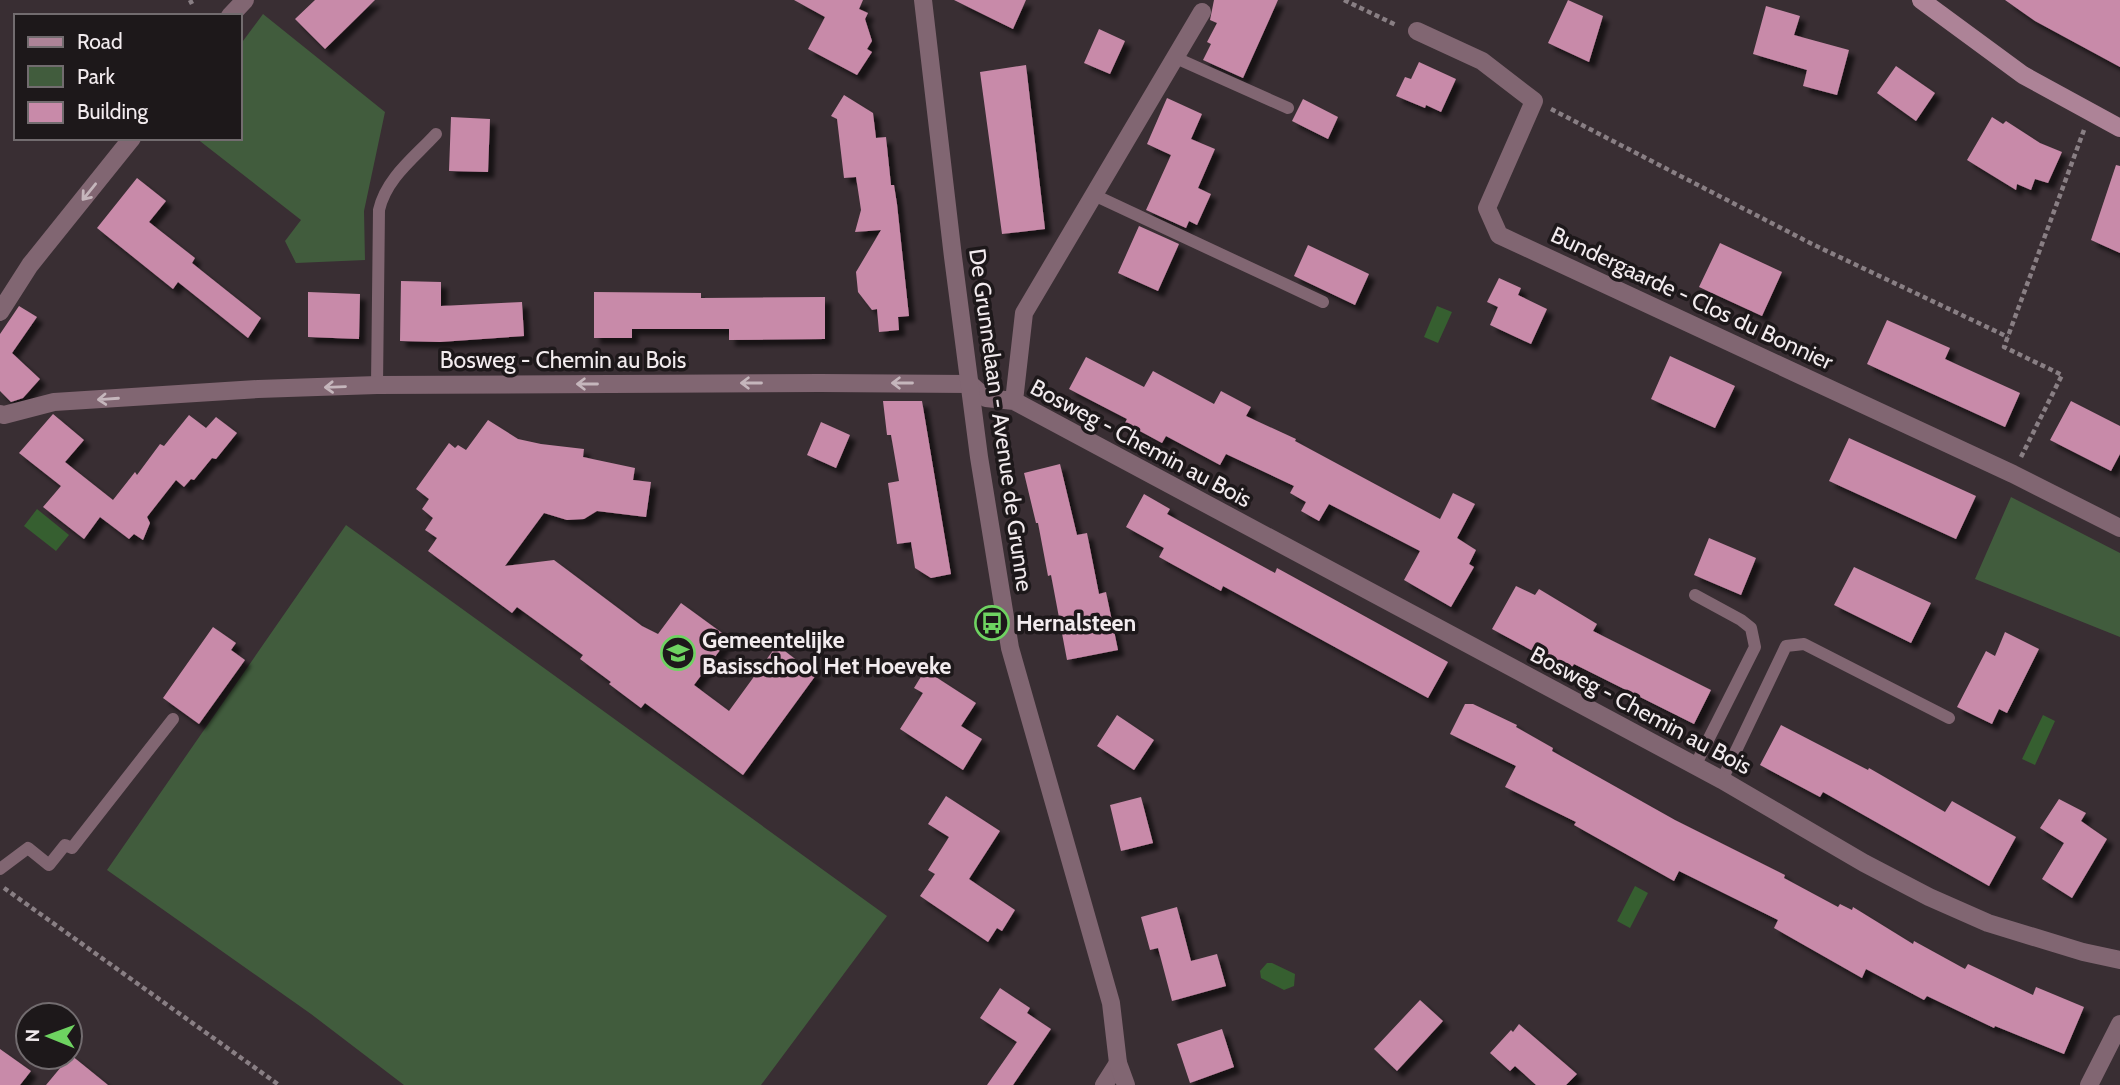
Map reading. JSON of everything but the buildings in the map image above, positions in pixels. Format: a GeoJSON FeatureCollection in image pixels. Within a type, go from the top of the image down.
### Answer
{"type":"FeatureCollection","features":[{"type":"Feature","properties":{"kind":"main road"},"geometry":{"type":"LineString","coordinates":[[1921,0],[2023,75],[2120,128]]}},
{"type":"Feature","properties":{"kind":"street"},"geometry":{"type":"LineString","coordinates":[[232,14],[245,0]]}},
{"type":"Feature","properties":{"kind":"street","name":"De Grunnelaan - Avenue de Grunne"},"geometry":{"type":"LineString","coordinates":[[923,0],[979,457],[1010,648],[1111,1003],[1118,1063],[1126,1085]]}},
{"type":"Feature","properties":{"kind":"street"},"geometry":{"type":"LineString","coordinates":[[1014,401],[1024,313],[1202,12]]}},
{"type":"Feature","properties":{"kind":"street"},"geometry":{"type":"LineString","coordinates":[[1417,31],[1482,61],[1534,102]]}},
{"type":"Feature","properties":{"kind":"street","name":"Bundergaarde - Clos du Bonnier"},"geometry":{"type":"LineString","coordinates":[[1534,102],[1487,208],[1499,235],[2013,474],[2120,528]]}},
{"type":"Feature","properties":{"kind":"street"},"geometry":{"type":"LineString","coordinates":[[0,312],[30,265],[130,140]]}},
{"type":"Feature","properties":{"kind":"street","name":"Bosweg - Chemin au Bois"},"geometry":{"type":"LineString","coordinates":[[0,414],[54,402],[258,389],[377,385],[970,384],[986,398],[1014,401],[1722,780],[1864,863],[1957,911],[2023,934],[2120,960]]}},
{"type":"Feature","properties":{"kind":"street"},"geometry":{"type":"LineString","coordinates":[[2089,1085],[2120,1024]]}},
{"type":"Feature","properties":{"kind":"street"},"geometry":{"type":"LineString","coordinates":[[1104,1085],[1118,1063]]}},
{"type":"Feature","properties":{"kind":"lane"},"geometry":{"type":"LineString","coordinates":[[1176,58],[1288,108]]}},
{"type":"Feature","properties":{"kind":"lane"},"geometry":{"type":"LineString","coordinates":[[377,385],[379,210],[382,195],[394,177],[436,134]]}},
{"type":"Feature","properties":{"kind":"lane"},"geometry":{"type":"LineString","coordinates":[[1094,195],[1323,302]]}},
{"type":"Feature","properties":{"kind":"lane"},"geometry":{"type":"LineString","coordinates":[[1695,595],[1751,628],[1755,647],[1695,766]]}},
{"type":"Feature","properties":{"kind":"lane"},"geometry":{"type":"LineString","coordinates":[[1722,780],[1786,646],[1804,644],[1949,718]]}},
{"type":"Feature","properties":{"kind":"lane"},"geometry":{"type":"LineString","coordinates":[[0,869],[28,848],[50,864],[65,845],[72,848],[173,719]]}},
{"type":"Feature","properties":{"kind":"path"},"geometry":{"type":"LineString","coordinates":[[1344,0],[1406,30],[1417,31]]}},
{"type":"Feature","properties":{"kind":"path"},"geometry":{"type":"LineString","coordinates":[[1534,102],[1812,244],[2008,337]]}},
{"type":"Feature","properties":{"kind":"path"},"geometry":{"type":"LineString","coordinates":[[2013,474],[2062,375],[2004,347],[2091,113]]}},
{"type":"Feature","properties":{"kind":"path"},"geometry":{"type":"LineString","coordinates":[[0,886],[279,1085]]}},
{"type":"Feature","properties":{"kind":"green space"},"geometry":{"type":"Polygon","coordinates":[[[263,14],[385,112],[364,211],[365,260],[296,263],[285,241],[301,220],[199,140],[242,140],[242,42],[263,14]]]}},
{"type":"Feature","properties":{"kind":"green space"},"geometry":{"type":"Polygon","coordinates":[[[2011,497],[2120,553],[2120,637],[1975,579],[2011,497]]]}},
{"type":"Feature","properties":{"kind":"green space"},"geometry":{"type":"Polygon","coordinates":[[[346,525],[887,916],[761,1085],[404,1085],[311,1014],[107,870],[346,525]]]}},
{"type":"Feature","properties":{"kind":"shaded area"},"geometry":{"type":"Polygon","coordinates":[[[1437,306],[1452,312],[1438,343],[1424,337],[1437,306]]]}},
{"type":"Feature","properties":{"kind":"shaded area"},"geometry":{"type":"Polygon","coordinates":[[[37,509],[69,535],[56,551],[24,526],[37,509]]]}},
{"type":"Feature","properties":{"kind":"shaded area"},"geometry":{"type":"Polygon","coordinates":[[[2043,715],[2055,721],[2035,765],[2022,759],[2043,715]]]}},
{"type":"Feature","properties":{"kind":"shaded area"},"geometry":{"type":"Polygon","coordinates":[[[1635,886],[1648,893],[1630,928],[1617,921],[1635,886]]]}},
{"type":"Feature","properties":{"kind":"shaded area"},"geometry":{"type":"Polygon","coordinates":[[[1267,963],[1295,974],[1294,986],[1284,990],[1261,978],[1260,971],[1267,963]]]}},
{"type":"Feature","properties":{"kind":"place","name":"Hernalsteen"},"geometry":{"type":"Point","coordinates":[992,623]}},
{"type":"Feature","properties":{"kind":"place","name":"Gemeentelijke Basisschool Het Hoeveke"},"geometry":{"type":"Point","coordinates":[678,653]}}]}
